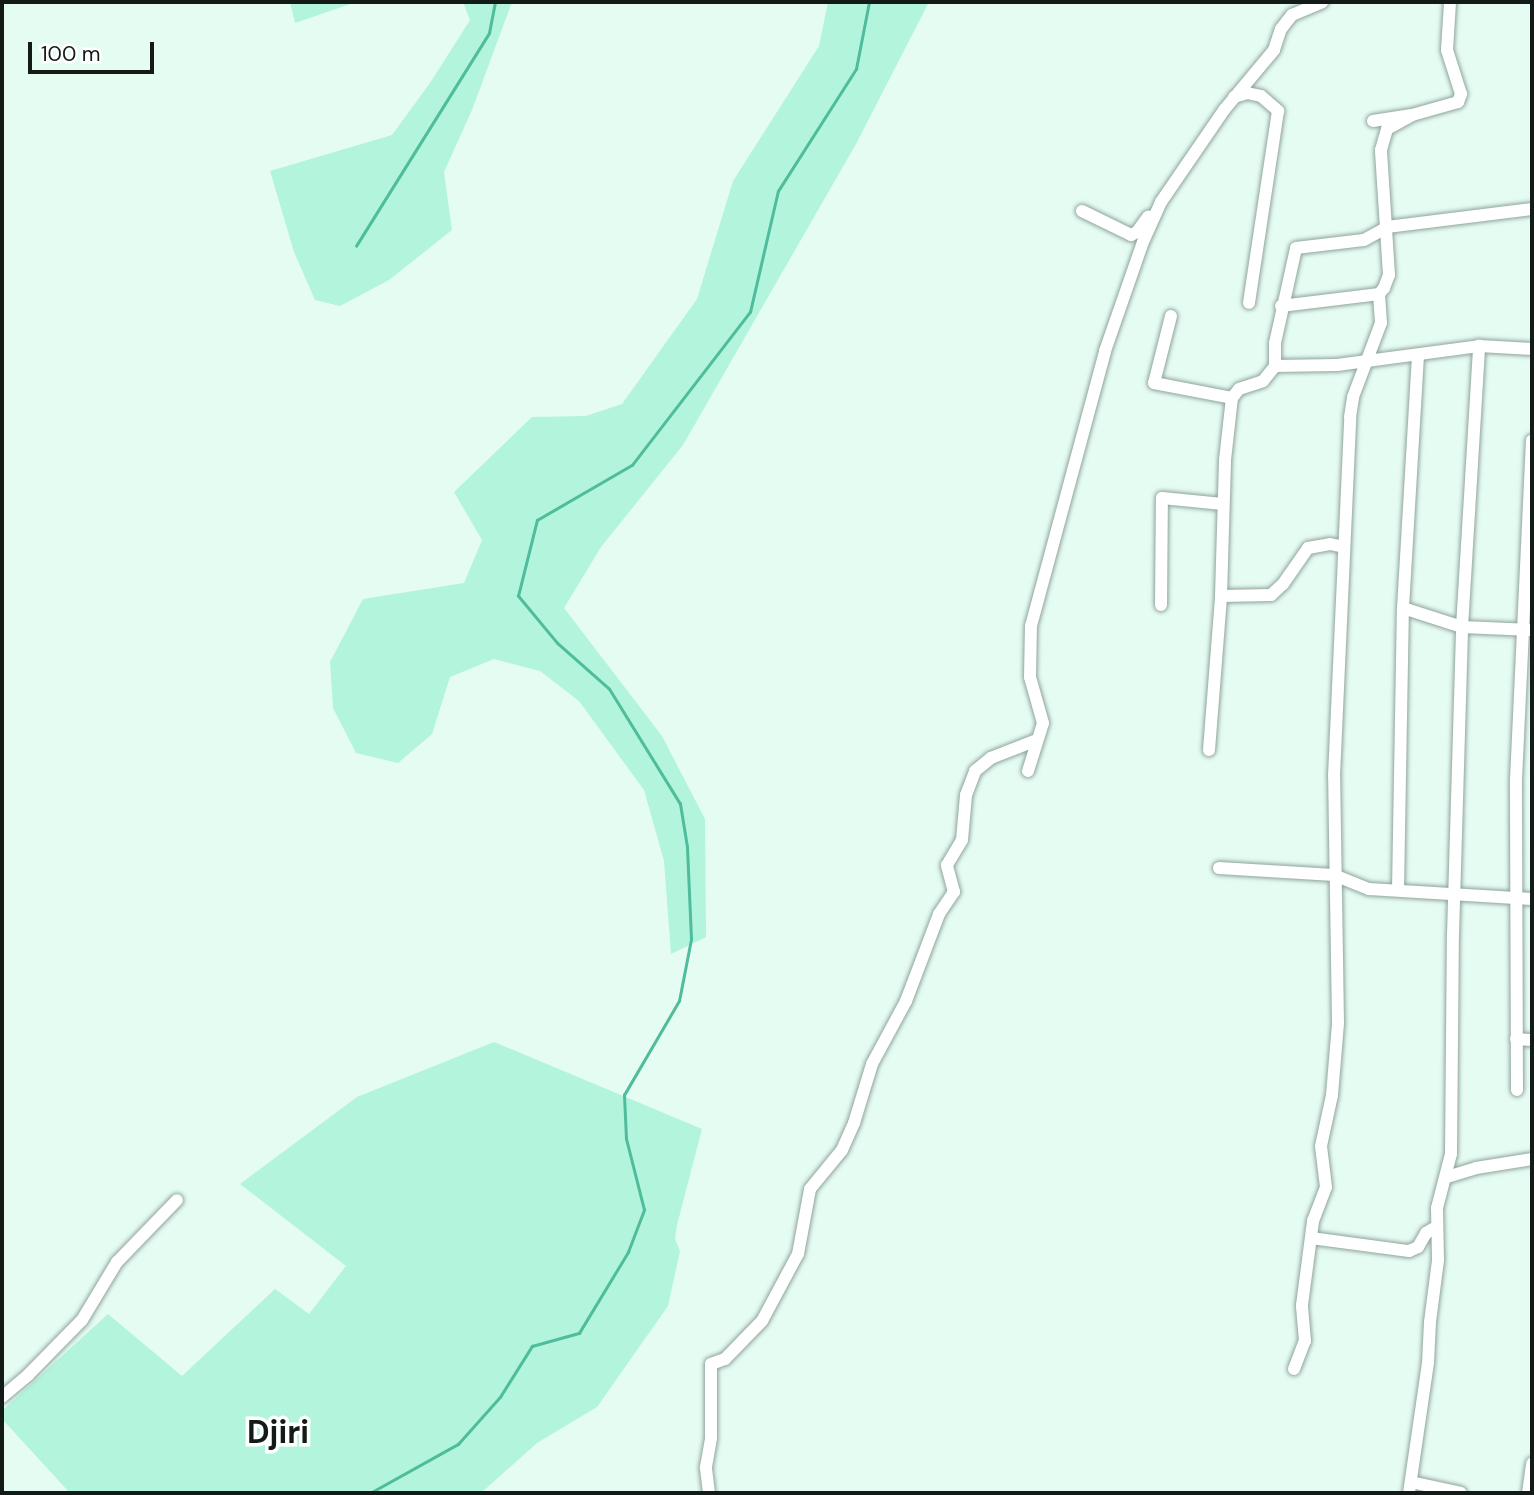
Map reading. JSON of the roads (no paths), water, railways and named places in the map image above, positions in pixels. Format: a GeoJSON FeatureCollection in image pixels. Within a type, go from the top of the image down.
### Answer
{"type":"FeatureCollection","features":[{"type":"Feature","properties":{"kind":"street"},"geometry":{"type":"LineString","coordinates":[[1082,211],[1134,234],[1161,202],[1234,97],[1274,50],[1281,29],[1292,15],[1322,2]]}},
{"type":"Feature","properties":{"kind":"street"},"geometry":{"type":"LineString","coordinates":[[1373,121],[1454,105],[1461,94],[1447,50],[1450,2]]}},
{"type":"Feature","properties":{"kind":"street"},"geometry":{"type":"LineString","coordinates":[[1234,97],[1247,93],[1261,96],[1278,111],[1249,303]]}},
{"type":"Feature","properties":{"kind":"street"},"geometry":{"type":"LineString","coordinates":[[1294,1369],[1305,1341],[1302,1306],[1311,1238],[1326,1186],[1321,1146],[1332,1095],[1338,1023],[1334,875],[1350,417],[1381,323],[1379,294],[1390,275],[1381,174],[1382,142],[1387,129],[1412,115]]}},
{"type":"Feature","properties":{"kind":"street"},"geometry":{"type":"LineString","coordinates":[[1028,771],[1043,723],[1029,668],[1036,608],[1116,313],[1161,202]]}},
{"type":"Feature","properties":{"kind":"street"},"geometry":{"type":"LineString","coordinates":[[1209,750],[1222,596],[1223,504],[1233,398],[1242,387],[1263,381],[1275,366],[1275,343],[1296,248],[1364,240],[1387,227],[1532,209]]}},
{"type":"Feature","properties":{"kind":"street"},"geometry":{"type":"LineString","coordinates":[[1282,306],[1379,294]]}},
{"type":"Feature","properties":{"kind":"street"},"geometry":{"type":"LineString","coordinates":[[1171,316],[1154,383],[1233,398]]}},
{"type":"Feature","properties":{"kind":"street"},"geometry":{"type":"LineString","coordinates":[[1275,366],[1366,362],[1479,346],[1532,349]]}},
{"type":"Feature","properties":{"kind":"street"},"geometry":{"type":"LineString","coordinates":[[1461,1493],[1410,1488],[1428,1363],[1438,1260],[1437,1208],[1447,1177],[1453,1116],[1454,895],[1462,627],[1479,346]]}},
{"type":"Feature","properties":{"kind":"street"},"geometry":{"type":"LineString","coordinates":[[1398,890],[1402,608],[1418,355]]}},
{"type":"Feature","properties":{"kind":"street"},"geometry":{"type":"LineString","coordinates":[[1517,1090],[1516,779],[1528,631],[1532,440]]}},
{"type":"Feature","properties":{"kind":"street"},"geometry":{"type":"LineString","coordinates":[[1161,605],[1162,498],[1166,496],[1223,504]]}},
{"type":"Feature","properties":{"kind":"street"},"geometry":{"type":"LineString","coordinates":[[1222,596],[1270,595],[1283,584],[1308,548],[1330,544],[1344,547]]}},
{"type":"Feature","properties":{"kind":"street"},"geometry":{"type":"LineString","coordinates":[[1402,608],[1462,627],[1528,631]]}},
{"type":"Feature","properties":{"kind":"street"},"geometry":{"type":"LineString","coordinates":[[709,1493],[706,1467],[711,1438],[711,1364],[725,1359],[762,1321],[797,1254],[810,1189],[842,1150],[854,1123],[872,1064],[906,1000],[939,914],[954,892],[947,865],[962,840],[966,795],[975,771],[991,758],[1037,740]]}},
{"type":"Feature","properties":{"kind":"street"},"geometry":{"type":"LineString","coordinates":[[1219,868],[1334,875],[1369,889],[1532,899]]}},
{"type":"Feature","properties":{"kind":"street"},"geometry":{"type":"LineString","coordinates":[[1516,1039],[1532,1040]]}},
{"type":"Feature","properties":{"kind":"street"},"geometry":{"type":"LineString","coordinates":[[1447,1177],[1476,1168],[1532,1159]]}},
{"type":"Feature","properties":{"kind":"street"},"geometry":{"type":"LineString","coordinates":[[2,1397],[28,1375],[82,1320],[123,1254],[177,1200]]}},
{"type":"Feature","properties":{"kind":"street"},"geometry":{"type":"LineString","coordinates":[[1311,1238],[1409,1251],[1418,1247],[1426,1233],[1436,1227]]}},
{"type":"Feature","properties":{"kind":"street"},"geometry":{"type":"LineString","coordinates":[[1528,1493],[1532,1463]]}},
{"type":"Feature","properties":{"kind":"waterway"},"geometry":{"type":"LineString","coordinates":[[356,246],[489,33],[495,2]]}},
{"type":"Feature","properties":{"kind":"waterway"},"geometry":{"type":"LineString","coordinates":[[370,1493],[458,1444],[500,1397],[532,1346],[579,1333],[628,1252],[644,1210],[626,1139],[624,1095],[679,1001],[691,939],[687,847],[680,804],[609,689],[557,643],[518,596],[537,520],[632,465],[750,312],[778,191],[856,69],[869,2]]}},
{"type":"Feature","properties":{"kind":"district","name":"Djiri"},"geometry":{"type":"Point","coordinates":[278,1432]}}]}
